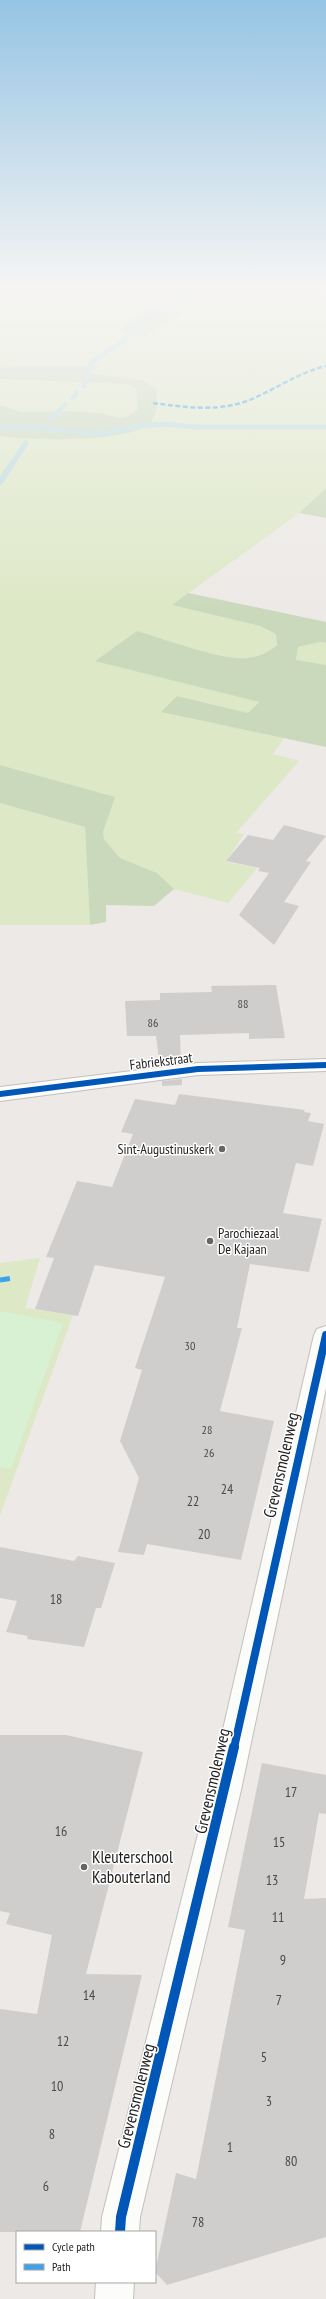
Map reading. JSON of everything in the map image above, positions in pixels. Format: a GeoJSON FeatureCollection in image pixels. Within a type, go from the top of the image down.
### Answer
{"type":"FeatureCollection","features":[{"type":"Feature","properties":{"kind":"street","name":"Fabriekstraat"},"geometry":{"type":"LineString","coordinates":[[0,1094],[198,1069],[326,1065]]}},
{"type":"Feature","properties":{"kind":"street","name":"Grevensmolenweg"},"geometry":{"type":"LineString","coordinates":[[120,2231],[121,2217],[225,1790],[302,1434],[326,1336]]}},
{"type":"Feature","properties":{"kind":"street"},"geometry":{"type":"LineString","coordinates":[[114,2299],[115,2283]]}},
{"type":"Feature","properties":{"kind":"green space"},"geometry":{"type":"Polygon","coordinates":[[[0,397],[137,397],[138,410],[129,416],[120,418],[102,413],[69,411],[21,412],[0,405],[0,397]]]}},
{"type":"Feature","properties":{"kind":"green space"},"geometry":{"type":"Polygon","coordinates":[[[137,397],[157,397],[156,410],[151,422],[140,429],[124,434],[79,439],[33,439],[0,436],[0,405],[21,412],[69,411],[102,413],[120,418],[129,416],[138,409],[137,397]]]}},
{"type":"Feature","properties":{"kind":"green space"},"geometry":{"type":"Polygon","coordinates":[[[151,397],[326,397],[326,488],[295,516],[172,605],[260,626],[276,634],[277,645],[267,652],[259,655],[247,658],[236,658],[208,653],[137,631],[96,660],[259,702],[248,713],[177,696],[188,718],[284,738],[273,754],[299,761],[236,833],[244,834],[226,862],[257,868],[228,903],[174,889],[157,873],[120,858],[104,839],[103,832],[114,797],[0,765],[0,436],[82,438],[128,434],[151,397]]]}},
{"type":"Feature","properties":{"kind":"green space"},"geometry":{"type":"Polygon","coordinates":[[[326,488],[326,518],[299,513],[326,488]]]}},
{"type":"Feature","properties":{"kind":"green space"},"geometry":{"type":"Polygon","coordinates":[[[188,593],[326,622],[326,643],[320,642],[298,647],[296,660],[326,665],[326,747],[161,712],[177,696],[248,713],[259,702],[95,661],[137,631],[208,653],[236,658],[247,658],[259,655],[267,652],[277,645],[276,634],[260,626],[172,605],[188,593]]]}},
{"type":"Feature","properties":{"kind":"green space"},"geometry":{"type":"Polygon","coordinates":[[[320,642],[326,643],[326,665],[296,661],[298,647],[320,642]]]}},
{"type":"Feature","properties":{"kind":"green space"},"geometry":{"type":"Polygon","coordinates":[[[0,765],[115,797],[103,832],[104,839],[120,858],[157,873],[174,889],[154,906],[106,905],[106,922],[90,925],[85,827],[0,803],[0,765]]]}},
{"type":"Feature","properties":{"kind":"green space"},"geometry":{"type":"Polygon","coordinates":[[[0,803],[85,827],[90,925],[0,925],[0,803]]]}},
{"type":"Feature","properties":{"kind":"green space"},"geometry":{"type":"Polygon","coordinates":[[[40,1258],[25,1308],[73,1315],[0,1515],[0,1263],[40,1258]]]}},
{"type":"Feature","properties":{"kind":"green space"},"geometry":{"type":"Polygon","coordinates":[[[0,1311],[63,1323],[11,1469],[0,1467],[0,1311]]]}},
{"type":"Feature","properties":{"kind":"building"},"geometry":{"type":"Polygon","coordinates":[[[284,825],[326,836],[306,861],[311,862],[284,902],[299,906],[274,945],[239,915],[269,873],[258,871],[260,868],[226,861],[248,835],[273,840],[284,825]]]}},
{"type":"Feature","properties":{"kind":"building"},"geometry":{"type":"Polygon","coordinates":[[[276,985],[285,1038],[249,1039],[249,1033],[180,1035],[181,1064],[160,1066],[156,1036],[127,1036],[125,1001],[160,1000],[160,993],[212,992],[211,986],[276,985]]]}},
{"type":"Feature","properties":{"kind":"building"},"geometry":{"type":"Polygon","coordinates":[[[182,1079],[182,1085],[162,1086],[162,1081],[182,1079]]]}},
{"type":"Feature","properties":{"kind":"building"},"geometry":{"type":"Polygon","coordinates":[[[179,1094],[305,1110],[304,1112],[311,1113],[308,1121],[324,1124],[313,1166],[296,1163],[283,1213],[322,1219],[309,1272],[250,1264],[237,1328],[242,1328],[220,1411],[274,1421],[241,1560],[147,1544],[144,1555],[118,1552],[139,1478],[120,1441],[142,1370],[135,1368],[165,1277],[95,1265],[78,1316],[35,1309],[54,1258],[46,1257],[77,1181],[112,1187],[133,1134],[121,1132],[135,1099],[175,1105],[179,1094]]]}},
{"type":"Feature","properties":{"kind":"building"},"geometry":{"type":"Polygon","coordinates":[[[0,1547],[74,1561],[78,1556],[115,1563],[101,1608],[96,1608],[84,1647],[27,1639],[28,1636],[6,1632],[17,1601],[0,1598],[0,1547]]]}},
{"type":"Feature","properties":{"kind":"building"},"geometry":{"type":"Polygon","coordinates":[[[0,1735],[66,1735],[143,1752],[86,1974],[142,1975],[80,2231],[0,2232],[0,2009],[37,2014],[52,1935],[6,1924],[10,1913],[0,1911],[0,1735]]]}},
{"type":"Feature","properties":{"kind":"building"},"geometry":{"type":"Polygon","coordinates":[[[262,1763],[326,1775],[326,1814],[319,1813],[304,1899],[326,1898],[326,2237],[167,2285],[156,2273],[156,2267],[176,2173],[196,2179],[245,1930],[228,1927],[262,1763]]]}},
{"type":"Feature","properties":{"kind":"waterway"},"geometry":{"type":"LineString","coordinates":[[51,418],[65,405]]}},
{"type":"Feature","properties":{"kind":"waterway"},"geometry":{"type":"LineString","coordinates":[[0,428],[39,428],[102,434],[138,426],[162,424],[194,427],[326,427]]}},
{"type":"Feature","properties":{"kind":"waterway"},"geometry":{"type":"LineString","coordinates":[[11,465],[26,443]]}},
{"type":"Feature","properties":{"kind":"waterway"},"geometry":{"type":"LineString","coordinates":[[0,482],[12,464]]}},
{"type":"Feature","properties":{"kind":"marked path"},"geometry":{"type":"LineString","coordinates":[[153,403],[212,408],[224,407],[256,397]]}},
{"type":"Feature","properties":{"kind":"marked path"},"geometry":{"type":"LineString","coordinates":[[0,1280],[14,1278]]}},
{"type":"Feature","properties":{"kind":"cycle path"},"geometry":{"type":"LineString","coordinates":[[0,1094],[198,1069],[326,1065]]}},
{"type":"Feature","properties":{"kind":"cycle path"},"geometry":{"type":"LineString","coordinates":[[120,2231],[121,2217],[225,1790],[306,1419],[326,1335]]}},
{"type":"Feature","properties":{"kind":"place","name":"Sint-Augustinuskerk"},"geometry":{"type":"Point","coordinates":[222,1149]}},
{"type":"Feature","properties":{"kind":"place","name":"Parochiezaal De Kajaan"},"geometry":{"type":"Point","coordinates":[210,1241]}},
{"type":"Feature","properties":{"kind":"place","name":"Kleuterschool Kabouterland"},"geometry":{"type":"Point","coordinates":[84,1867]}}]}
